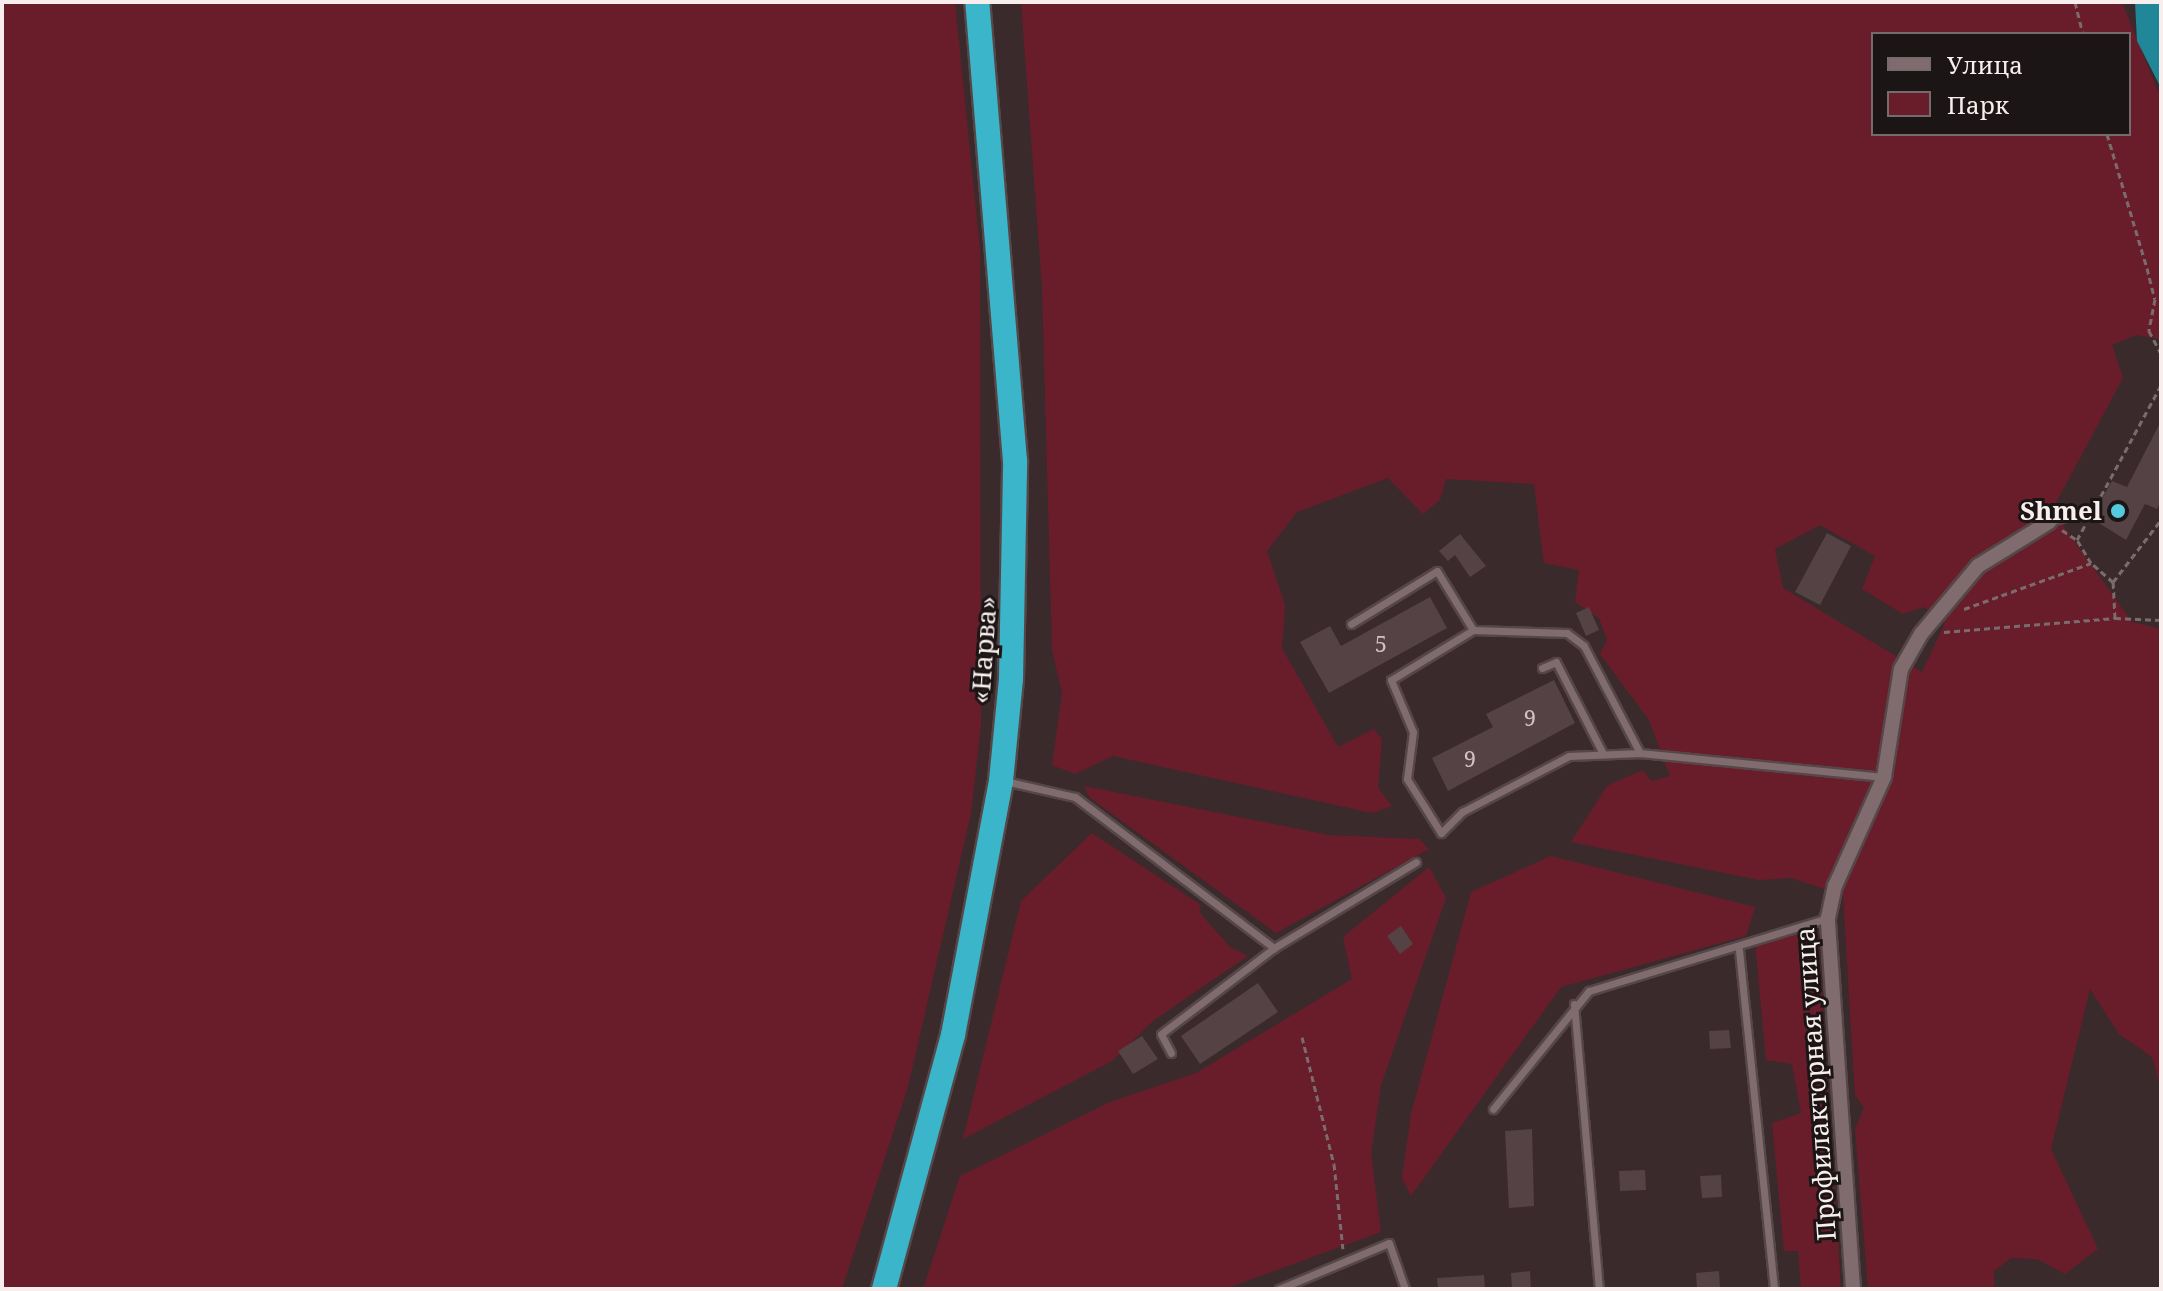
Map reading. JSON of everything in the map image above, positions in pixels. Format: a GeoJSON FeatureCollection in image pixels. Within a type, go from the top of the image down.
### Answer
{"type":"FeatureCollection","features":[{"type":"Feature","properties":{"kind":"highway","name":"«Нарва»"},"geometry":{"type":"LineString","coordinates":[[884,1289],[953,1035],[1001,781],[1016,597],[1015,461],[977,2]]}},
{"type":"Feature","properties":{"kind":"highway"},"geometry":{"type":"LineString","coordinates":[[875,1289],[914,1186]]}},
{"type":"Feature","properties":{"kind":"street","name":"Профилакторная улица"},"geometry":{"type":"LineString","coordinates":[[1853,1289],[1828,918],[1884,777],[1901,669],[1921,634],[1938,618],[1978,566],[2049,522]]}},
{"type":"Feature","properties":{"kind":"lane"},"geometry":{"type":"LineString","coordinates":[[2049,522],[2065,517]]}},
{"type":"Feature","properties":{"kind":"lane"},"geometry":{"type":"LineString","coordinates":[[1351,624],[1437,571],[1473,630]]}},
{"type":"Feature","properties":{"kind":"lane"},"geometry":{"type":"LineString","coordinates":[[1640,753],[1584,646],[1567,633],[1473,630],[1391,680],[1413,732],[1407,779],[1441,833],[1462,812],[1569,756],[1640,753],[1884,777]]}},
{"type":"Feature","properties":{"kind":"lane"},"geometry":{"type":"LineString","coordinates":[[1542,668],[1556,662],[1603,754]]}},
{"type":"Feature","properties":{"kind":"lane"},"geometry":{"type":"LineString","coordinates":[[1001,781],[1075,797],[1274,948]]}},
{"type":"Feature","properties":{"kind":"lane"},"geometry":{"type":"LineString","coordinates":[[1171,1053],[1161,1034],[1274,948],[1416,862]]}},
{"type":"Feature","properties":{"kind":"lane"},"geometry":{"type":"LineString","coordinates":[[1493,1109],[1574,1004],[1616,981],[1739,950],[1828,918]]}},
{"type":"Feature","properties":{"kind":"lane"},"geometry":{"type":"LineString","coordinates":[[1739,950],[1774,1289]]}},
{"type":"Feature","properties":{"kind":"lane"},"geometry":{"type":"LineString","coordinates":[[1574,1004],[1599,1289]]}},
{"type":"Feature","properties":{"kind":"lane"},"geometry":{"type":"LineString","coordinates":[[1279,1289],[1389,1243],[1405,1289]]}},
{"type":"Feature","properties":{"kind":"path"},"geometry":{"type":"LineString","coordinates":[[2075,2],[2082,32]]}},
{"type":"Feature","properties":{"kind":"path"},"geometry":{"type":"LineString","coordinates":[[2108,136],[2155,299],[2149,331],[2161,354]]}},
{"type":"Feature","properties":{"kind":"path"},"geometry":{"type":"LineString","coordinates":[[2155,299],[2161,301]]}},
{"type":"Feature","properties":{"kind":"path"},"geometry":{"type":"LineString","coordinates":[[2077,540],[2161,385]]}},
{"type":"Feature","properties":{"kind":"path"},"geometry":{"type":"LineString","coordinates":[[2115,618],[2113,582],[2161,520]]}},
{"type":"Feature","properties":{"kind":"path"},"geometry":{"type":"LineString","coordinates":[[2049,522],[2077,540],[2091,563],[2113,582]]}},
{"type":"Feature","properties":{"kind":"path"},"geometry":{"type":"LineString","coordinates":[[1938,618],[2091,563]]}},
{"type":"Feature","properties":{"kind":"path"},"geometry":{"type":"LineString","coordinates":[[1921,634],[2115,618],[2161,620]]}},
{"type":"Feature","properties":{"kind":"path"},"geometry":{"type":"LineString","coordinates":[[1302,1037],[1334,1164],[1344,1261]]}},
{"type":"Feature","properties":{"kind":"green space"},"geometry":{"type":"Polygon","coordinates":[[[2,2],[955,2],[980,250],[981,725],[971,813],[908,1087],[842,1289],[2,1289],[2,2]]]}},
{"type":"Feature","properties":{"kind":"green space"},"geometry":{"type":"Polygon","coordinates":[[[1021,2],[2122,2],[2161,99],[2161,339],[2136,335],[2112,345],[2123,378],[2052,510],[2132,622],[2161,629],[2161,1090],[2152,1057],[2119,1034],[2090,989],[2051,1149],[2098,1249],[2065,1274],[2037,1259],[2011,1258],[1994,1271],[1994,1289],[1868,1289],[1855,1129],[1864,1108],[1855,1095],[1843,895],[1791,878],[1759,880],[1571,842],[1607,786],[1643,770],[1651,781],[1670,776],[1649,720],[1600,654],[1607,640],[1599,618],[1575,602],[1579,570],[1544,563],[1534,484],[1446,479],[1440,500],[1423,514],[1388,478],[1297,512],[1267,551],[1285,605],[1282,648],[1338,747],[1374,729],[1382,739],[1378,788],[1392,806],[1372,813],[1113,756],[1075,774],[1052,765],[1062,693],[1052,650],[1042,288],[1021,2]],[[1820,525],[1775,549],[1783,588],[1922,672],[1945,623],[1924,607],[1903,614],[1862,589],[1875,556],[1820,525]]]}},
{"type":"Feature","properties":{"kind":"green space"},"geometry":{"type":"Polygon","coordinates":[[[1084,786],[1328,835],[1419,839],[1429,849],[1276,933],[1090,798],[1084,786]]]}},
{"type":"Feature","properties":{"kind":"green space"},"geometry":{"type":"Polygon","coordinates":[[[1092,833],[1201,905],[1199,912],[1230,947],[1248,956],[1154,1020],[1112,1061],[963,1139],[1021,901],[1092,833]]]}},
{"type":"Feature","properties":{"kind":"green space"},"geometry":{"type":"Polygon","coordinates":[[[1551,856],[1755,907],[1746,936],[1561,987],[1411,1196],[1402,1178],[1411,1114],[1471,892],[1551,856]]]}},
{"type":"Feature","properties":{"kind":"green space"},"geometry":{"type":"Polygon","coordinates":[[[1429,867],[1446,898],[1381,1085],[1371,1153],[1381,1232],[1225,1289],[923,1289],[960,1176],[1110,1102],[1196,1073],[1352,979],[1343,937],[1429,867]]]}},
{"type":"Feature","properties":{"kind":"green space"},"geometry":{"type":"Polygon","coordinates":[[[1818,930],[1841,1289],[1801,1289],[1798,1251],[1784,1251],[1772,1123],[1801,1113],[1792,1064],[1766,1060],[1755,942],[1818,930]]]}},
{"type":"Feature","properties":{"kind":"water"},"geometry":{"type":"Polygon","coordinates":[[[2135,2],[2161,2],[2161,88],[2137,41],[2135,2]]]}},
{"type":"Feature","properties":{"kind":"building"},"geometry":{"type":"Polygon","coordinates":[[[2161,421],[2161,501],[2157,509],[2145,504],[2126,540],[2091,518],[2112,481],[2127,487],[2161,421]]]}},
{"type":"Feature","properties":{"kind":"building"},"geometry":{"type":"Polygon","coordinates":[[[1827,533],[1851,546],[1820,605],[1795,592],[1827,533]]]}},
{"type":"Feature","properties":{"kind":"building"},"geometry":{"type":"Polygon","coordinates":[[[1460,534],[1486,566],[1470,577],[1455,555],[1448,561],[1439,551],[1460,534]]]}},
{"type":"Feature","properties":{"kind":"building"},"geometry":{"type":"Polygon","coordinates":[[[1430,597],[1447,628],[1329,693],[1300,642],[1330,626],[1341,646],[1430,597]]]}},
{"type":"Feature","properties":{"kind":"building"},"geometry":{"type":"Polygon","coordinates":[[[1589,607],[1599,630],[1586,636],[1576,613],[1589,607]]]}},
{"type":"Feature","properties":{"kind":"building"},"geometry":{"type":"Polygon","coordinates":[[[1554,680],[1575,723],[1448,791],[1432,758],[1493,727],[1486,714],[1554,680]]]}},
{"type":"Feature","properties":{"kind":"building"},"geometry":{"type":"Polygon","coordinates":[[[1401,926],[1413,944],[1400,954],[1387,936],[1401,926]]]}},
{"type":"Feature","properties":{"kind":"building"},"geometry":{"type":"Polygon","coordinates":[[[1258,983],[1278,1012],[1200,1064],[1181,1036],[1258,983]]]}},
{"type":"Feature","properties":{"kind":"building"},"geometry":{"type":"Polygon","coordinates":[[[1729,1030],[1731,1048],[1710,1049],[1709,1031],[1729,1030]]]}},
{"type":"Feature","properties":{"kind":"building"},"geometry":{"type":"Polygon","coordinates":[[[1142,1036],[1158,1059],[1133,1074],[1118,1051],[1142,1036]]]}},
{"type":"Feature","properties":{"kind":"building"},"geometry":{"type":"Polygon","coordinates":[[[1532,1129],[1534,1206],[1509,1208],[1505,1131],[1532,1129]]]}},
{"type":"Feature","properties":{"kind":"building"},"geometry":{"type":"Polygon","coordinates":[[[1645,1170],[1646,1190],[1620,1191],[1619,1171],[1645,1170]]]}},
{"type":"Feature","properties":{"kind":"building"},"geometry":{"type":"Polygon","coordinates":[[[1721,1175],[1722,1197],[1702,1198],[1700,1176],[1721,1175]]]}},
{"type":"Feature","properties":{"kind":"building"},"geometry":{"type":"Polygon","coordinates":[[[1530,1271],[1531,1289],[1512,1289],[1511,1273],[1530,1271]]]}},
{"type":"Feature","properties":{"kind":"building"},"geometry":{"type":"Polygon","coordinates":[[[1719,1271],[1720,1288],[1697,1289],[1696,1273],[1719,1271]]]}},
{"type":"Feature","properties":{"kind":"building"},"geometry":{"type":"Polygon","coordinates":[[[1484,1275],[1485,1289],[1438,1289],[1437,1278],[1484,1275]]]}},
{"type":"Feature","properties":{"kind":"place","name":"Shmel"},"geometry":{"type":"Point","coordinates":[2118,511]}}]}
